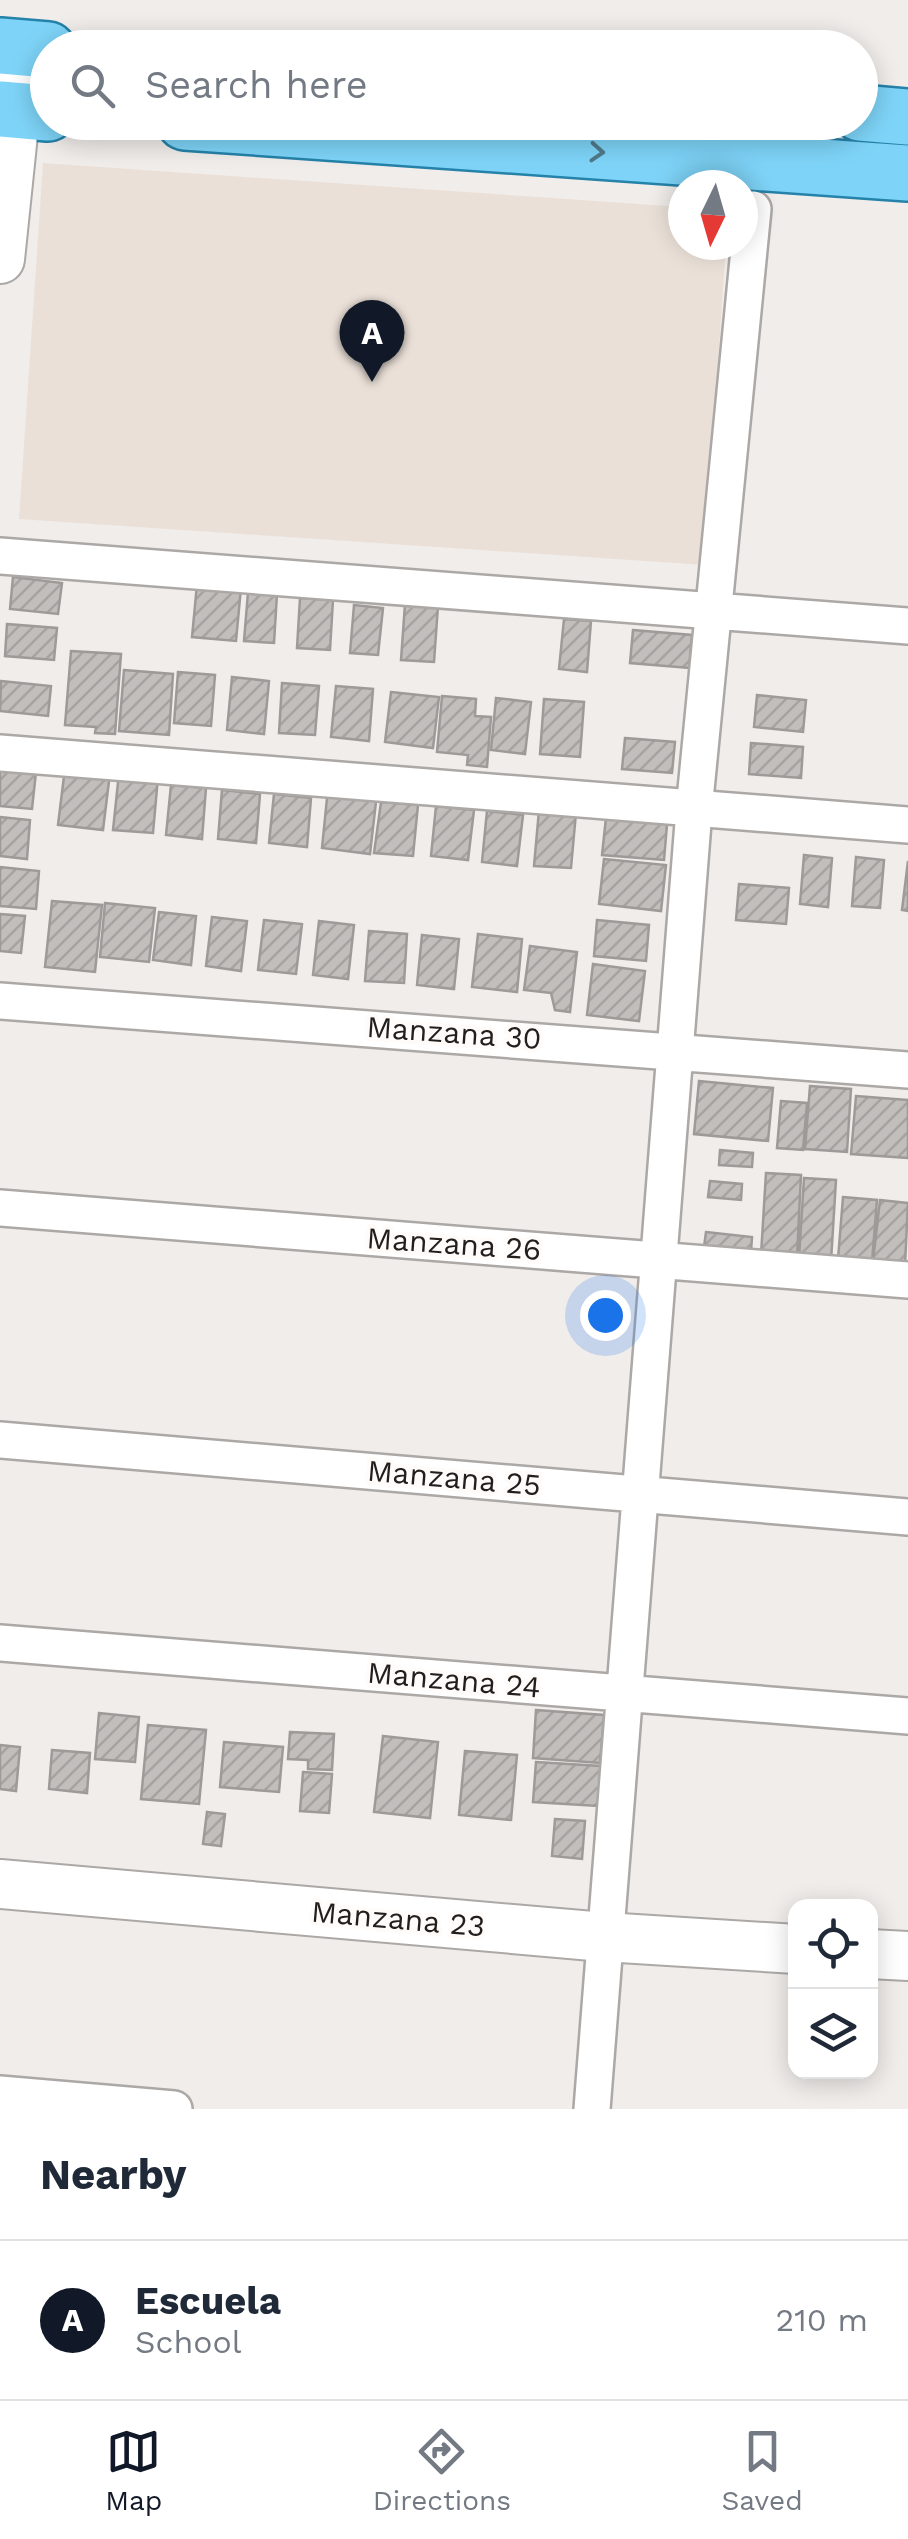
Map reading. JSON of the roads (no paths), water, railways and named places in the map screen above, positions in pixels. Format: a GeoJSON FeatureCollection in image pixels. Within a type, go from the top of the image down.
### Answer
{"type":"FeatureCollection","features":[{"type":"Feature","properties":{"kind":"main road"},"geometry":{"type":"LineString","coordinates":[[878,114],[908,117]]}},
{"type":"Feature","properties":{"kind":"main road"},"geometry":{"type":"LineString","coordinates":[[436,140],[908,174]]}},
{"type":"Feature","properties":{"kind":"street"},"geometry":{"type":"LineString","coordinates":[[0,259],[22,111],[23,48]]}},
{"type":"Feature","properties":{"kind":"street"},"geometry":{"type":"LineString","coordinates":[[592,2109],[694,810],[748,260]]}},
{"type":"Feature","properties":{"kind":"street"},"geometry":{"type":"LineString","coordinates":[[0,556],[908,626]]}},
{"type":"Feature","properties":{"kind":"street"},"geometry":{"type":"LineString","coordinates":[[0,754],[908,826]]}},
{"type":"Feature","properties":{"kind":"street","name":"Manzana 30"},"geometry":{"type":"LineString","coordinates":[[0,1001],[674,1049],[908,1070]]}},
{"type":"Feature","properties":{"kind":"street","name":"Manzana 26"},"geometry":{"type":"LineString","coordinates":[[0,1208],[908,1280]]}},
{"type":"Feature","properties":{"kind":"street","name":"Manzana 25"},"geometry":{"type":"LineString","coordinates":[[0,1440],[908,1517]]}},
{"type":"Feature","properties":{"kind":"street","name":"Manzana 24"},"geometry":{"type":"LineString","coordinates":[[0,1643],[908,1716]]}},
{"type":"Feature","properties":{"kind":"street","name":"Manzana 23"},"geometry":{"type":"LineString","coordinates":[[0,1884],[604,1937],[788,1948]]}},
{"type":"Feature","properties":{"kind":"street"},"geometry":{"type":"LineString","coordinates":[[878,1954],[908,1956]]}},
{"type":"Feature","properties":{"kind":"street"},"geometry":{"type":"LineString","coordinates":[[0,2094],[174,2109]]}},
{"type":"Feature","properties":{"kind":"place","name":"Escuela"},"geometry":{"type":"Point","coordinates":[372,382]}}]}
